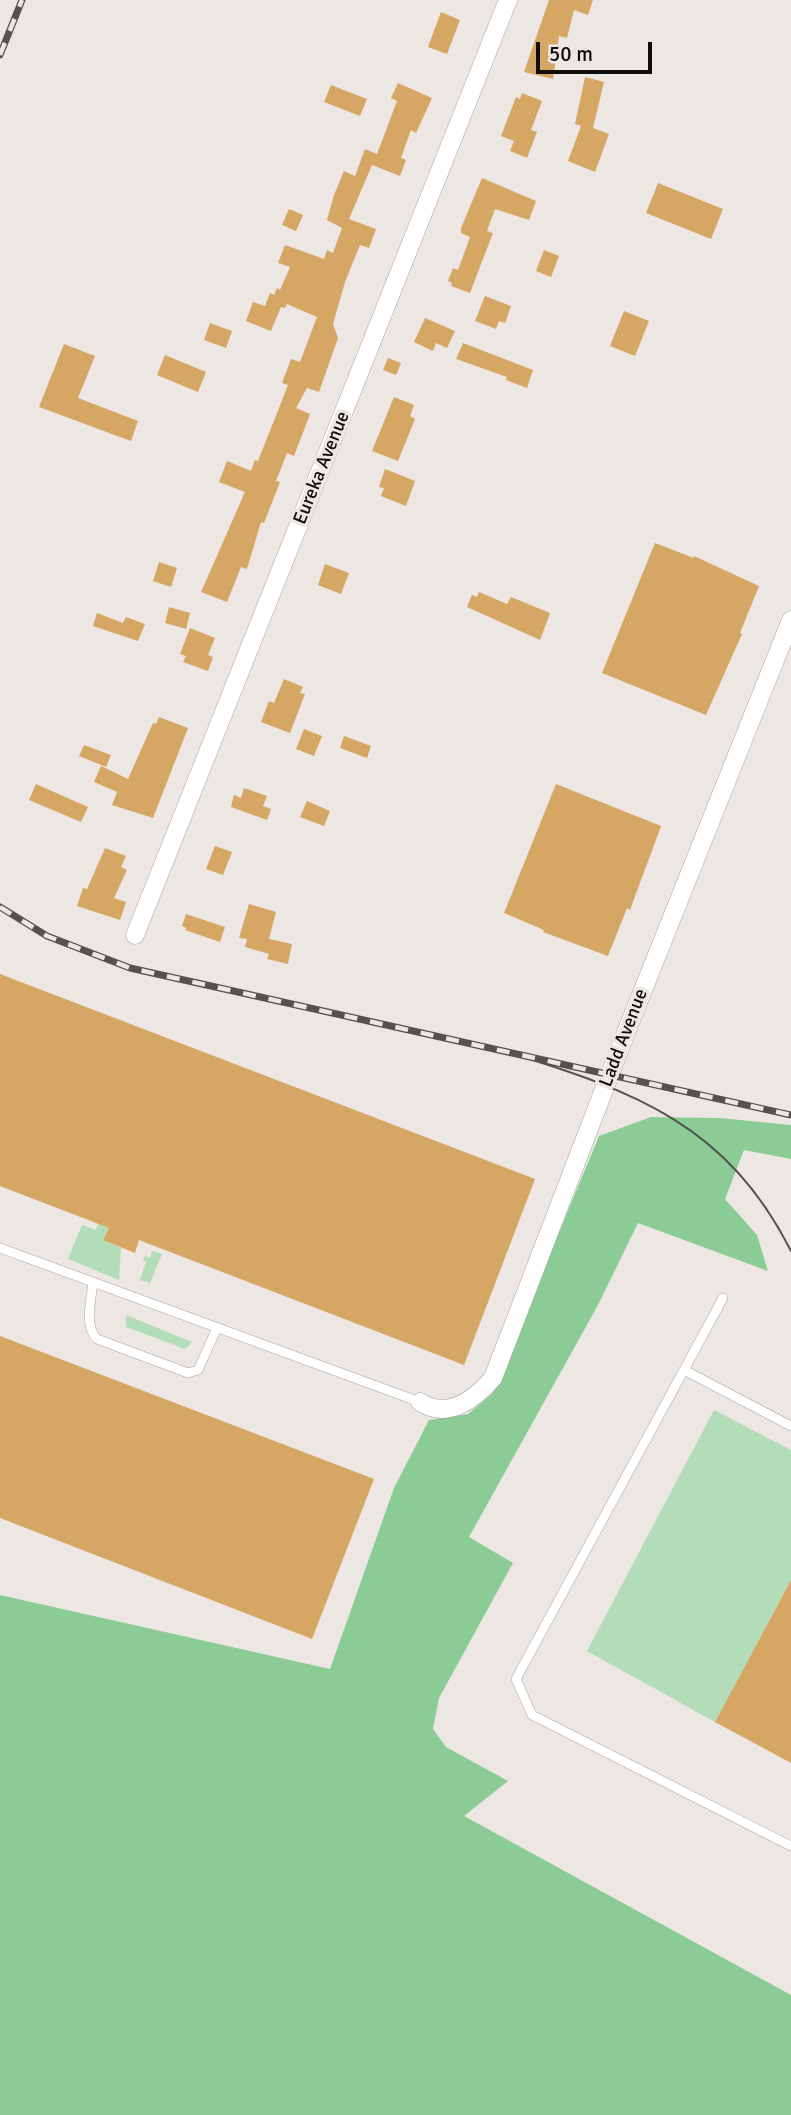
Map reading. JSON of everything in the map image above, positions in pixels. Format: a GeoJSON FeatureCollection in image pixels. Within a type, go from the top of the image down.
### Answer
{"type":"FeatureCollection","features":[{"type":"Feature","properties":{"kind":"street","name":"Eureka Avenue"},"geometry":{"type":"LineString","coordinates":[[135,935],[508,0]]}},
{"type":"Feature","properties":{"kind":"street","name":"Ladd Avenue"},"geometry":{"type":"LineString","coordinates":[[420,1402],[434,1408],[460,1406],[481,1393],[493,1378],[627,1030],[791,620]]}},
{"type":"Feature","properties":{"kind":"lane"},"geometry":{"type":"LineString","coordinates":[[0,1248],[420,1402]]}},
{"type":"Feature","properties":{"kind":"lane"},"geometry":{"type":"LineString","coordinates":[[93,1283],[91,1332],[97,1339],[188,1373],[198,1370],[216,1328]]}},
{"type":"Feature","properties":{"kind":"lane"},"geometry":{"type":"LineString","coordinates":[[723,1298],[516,1679],[532,1715],[791,1846]]}},
{"type":"Feature","properties":{"kind":"lane"},"geometry":{"type":"LineString","coordinates":[[684,1370],[791,1426]]}},
{"type":"Feature","properties":{"kind":"green space"},"geometry":{"type":"Polygon","coordinates":[[[651,1117],[720,1118],[791,1125],[791,1159],[744,1150],[725,1199],[757,1235],[768,1271],[638,1223],[598,1305],[469,1537],[513,1563],[439,1698],[433,1729],[446,1747],[508,1781],[464,1816],[791,1995],[791,2115],[0,2115],[0,1595],[330,1669],[394,1488],[429,1420],[468,1414],[492,1394],[599,1136],[651,1117]]]}},
{"type":"Feature","properties":{"kind":"green space"},"geometry":{"type":"Polygon","coordinates":[[[98,1224],[109,1228],[103,1240],[121,1248],[119,1280],[68,1259],[82,1225],[96,1230],[98,1224]]]}},
{"type":"Feature","properties":{"kind":"green space"},"geometry":{"type":"Polygon","coordinates":[[[152,1251],[162,1254],[150,1283],[140,1280],[146,1262],[143,1260],[145,1256],[150,1258],[152,1251]]]}},
{"type":"Feature","properties":{"kind":"green space"},"geometry":{"type":"Polygon","coordinates":[[[126,1315],[192,1342],[185,1349],[126,1327],[126,1315]]]}},
{"type":"Feature","properties":{"kind":"green space"},"geometry":{"type":"Polygon","coordinates":[[[714,1410],[791,1450],[791,1580],[715,1722],[587,1651],[714,1410]]]}},
{"type":"Feature","properties":{"kind":"building"},"geometry":{"type":"Polygon","coordinates":[[[549,0],[593,0],[588,15],[574,10],[567,38],[559,36],[553,79],[524,72],[549,0]]]}},
{"type":"Feature","properties":{"kind":"building"},"geometry":{"type":"Polygon","coordinates":[[[441,12],[460,20],[447,54],[428,47],[441,12]]]}},
{"type":"Feature","properties":{"kind":"building"},"geometry":{"type":"Polygon","coordinates":[[[585,77],[604,82],[593,128],[609,134],[595,172],[568,161],[581,126],[575,124],[585,77]]]}},
{"type":"Feature","properties":{"kind":"building"},"geometry":{"type":"Polygon","coordinates":[[[398,83],[432,98],[416,133],[411,130],[401,158],[406,160],[400,176],[372,165],[349,219],[376,229],[369,248],[360,245],[345,282],[333,324],[338,338],[319,392],[307,388],[296,408],[310,414],[294,456],[287,453],[276,481],[280,482],[264,523],[261,522],[247,569],[241,567],[227,602],[201,592],[245,492],[219,482],[227,461],[251,471],[255,460],[258,461],[288,385],[282,383],[291,359],[300,362],[317,317],[287,304],[285,308],[281,307],[271,331],[246,321],[253,302],[265,306],[270,293],[274,295],[277,288],[280,290],[290,267],[278,263],[285,245],[324,259],[327,250],[333,253],[342,228],[327,220],[334,195],[344,171],[355,176],[365,149],[377,154],[397,101],[391,98],[398,83]]]}},
{"type":"Feature","properties":{"kind":"building"},"geometry":{"type":"Polygon","coordinates":[[[331,85],[367,99],[360,116],[324,102],[331,85]]]}},
{"type":"Feature","properties":{"kind":"building"},"geometry":{"type":"Polygon","coordinates":[[[522,93],[542,101],[531,130],[537,132],[527,158],[510,151],[514,141],[501,136],[516,97],[520,99],[522,93]]]}},
{"type":"Feature","properties":{"kind":"building"},"geometry":{"type":"Polygon","coordinates":[[[482,178],[536,201],[529,220],[495,209],[487,231],[493,233],[470,293],[451,286],[452,283],[448,281],[453,268],[458,270],[470,237],[461,233],[461,228],[482,178]]]}},
{"type":"Feature","properties":{"kind":"building"},"geometry":{"type":"Polygon","coordinates":[[[658,183],[723,209],[711,239],[646,213],[658,183]]]}},
{"type":"Feature","properties":{"kind":"building"},"geometry":{"type":"Polygon","coordinates":[[[289,209],[303,215],[296,231],[282,225],[289,209]]]}},
{"type":"Feature","properties":{"kind":"building"},"geometry":{"type":"Polygon","coordinates":[[[544,250],[559,256],[551,277],[536,271],[544,250]]]}},
{"type":"Feature","properties":{"kind":"building"},"geometry":{"type":"Polygon","coordinates":[[[485,296],[511,306],[505,323],[499,321],[496,329],[475,321],[485,296]]]}},
{"type":"Feature","properties":{"kind":"building"},"geometry":{"type":"Polygon","coordinates":[[[624,311],[649,321],[635,356],[610,346],[624,311]]]}},
{"type":"Feature","properties":{"kind":"building"},"geometry":{"type":"Polygon","coordinates":[[[425,318],[455,331],[447,348],[436,343],[433,351],[414,342],[425,318]]]}},
{"type":"Feature","properties":{"kind":"building"},"geometry":{"type":"Polygon","coordinates":[[[210,323],[232,331],[226,348],[204,340],[210,323]]]}},
{"type":"Feature","properties":{"kind":"building"},"geometry":{"type":"Polygon","coordinates":[[[463,343],[533,370],[527,388],[506,380],[507,377],[456,359],[463,343]]]}},
{"type":"Feature","properties":{"kind":"building"},"geometry":{"type":"Polygon","coordinates":[[[64,344],[95,356],[78,398],[138,421],[131,441],[39,407],[64,344]]]}},
{"type":"Feature","properties":{"kind":"building"},"geometry":{"type":"Polygon","coordinates":[[[165,355],[206,372],[198,392],[157,375],[165,355]]]}},
{"type":"Feature","properties":{"kind":"building"},"geometry":{"type":"Polygon","coordinates":[[[388,358],[401,363],[396,375],[383,370],[388,358]]]}},
{"type":"Feature","properties":{"kind":"building"},"geometry":{"type":"Polygon","coordinates":[[[394,397],[414,405],[410,416],[415,419],[398,461],[372,451],[394,397]]]}},
{"type":"Feature","properties":{"kind":"building"},"geometry":{"type":"Polygon","coordinates":[[[385,469],[415,481],[406,506],[381,496],[384,488],[379,487],[385,469]]]}},
{"type":"Feature","properties":{"kind":"building"},"geometry":{"type":"Polygon","coordinates":[[[655,543],[694,556],[759,586],[740,633],[742,634],[706,715],[602,673],[655,543]]]}},
{"type":"Feature","properties":{"kind":"building"},"geometry":{"type":"Polygon","coordinates":[[[159,562],[177,568],[171,587],[153,581],[159,562]]]}},
{"type":"Feature","properties":{"kind":"building"},"geometry":{"type":"Polygon","coordinates":[[[325,564],[349,573],[341,594],[318,585],[325,564]]]}},
{"type":"Feature","properties":{"kind":"building"},"geometry":{"type":"Polygon","coordinates":[[[479,592],[507,604],[511,597],[550,613],[540,640],[467,607],[472,595],[477,597],[479,592]]]}},
{"type":"Feature","properties":{"kind":"building"},"geometry":{"type":"Polygon","coordinates":[[[169,607],[190,613],[186,629],[165,623],[169,607]]]}},
{"type":"Feature","properties":{"kind":"building"},"geometry":{"type":"Polygon","coordinates":[[[97,613],[123,623],[126,617],[145,624],[138,641],[93,626],[97,613]]]}},
{"type":"Feature","properties":{"kind":"building"},"geometry":{"type":"Polygon","coordinates":[[[190,628],[215,638],[208,655],[213,657],[208,671],[183,662],[186,656],[180,654],[190,628]]]}},
{"type":"Feature","properties":{"kind":"building"},"geometry":{"type":"Polygon","coordinates":[[[284,679],[303,687],[300,693],[305,694],[290,733],[261,722],[269,701],[274,703],[284,679]]]}},
{"type":"Feature","properties":{"kind":"building"},"geometry":{"type":"Polygon","coordinates":[[[159,717],[188,728],[153,818],[112,805],[117,792],[94,782],[101,766],[128,779],[153,723],[156,724],[159,717]]]}},
{"type":"Feature","properties":{"kind":"building"},"geometry":{"type":"Polygon","coordinates":[[[304,729],[322,736],[314,756],[296,749],[304,729]]]}},
{"type":"Feature","properties":{"kind":"building"},"geometry":{"type":"Polygon","coordinates":[[[344,736],[371,746],[367,758],[340,748],[344,736]]]}},
{"type":"Feature","properties":{"kind":"building"},"geometry":{"type":"Polygon","coordinates":[[[84,745],[111,755],[106,767],[79,756],[84,745]]]}},
{"type":"Feature","properties":{"kind":"building"},"geometry":{"type":"Polygon","coordinates":[[[36,784],[88,807],[81,822],[29,800],[36,784]]]}},
{"type":"Feature","properties":{"kind":"building"},"geometry":{"type":"Polygon","coordinates":[[[556,784],[661,826],[630,910],[627,908],[608,956],[543,932],[544,930],[504,913],[556,784]]]}},
{"type":"Feature","properties":{"kind":"building"},"geometry":{"type":"Polygon","coordinates":[[[244,788],[267,796],[263,806],[271,809],[267,820],[231,807],[234,795],[241,798],[244,788]]]}},
{"type":"Feature","properties":{"kind":"building"},"geometry":{"type":"Polygon","coordinates":[[[307,801],[330,811],[324,826],[300,817],[307,801]]]}},
{"type":"Feature","properties":{"kind":"building"},"geometry":{"type":"Polygon","coordinates":[[[215,846],[232,852],[223,875],[206,869],[215,846]]]}},
{"type":"Feature","properties":{"kind":"building"},"geometry":{"type":"Polygon","coordinates":[[[105,848],[126,856],[121,867],[127,870],[114,898],[126,902],[120,920],[77,906],[83,888],[87,889],[105,848]]]}},
{"type":"Feature","properties":{"kind":"building"},"geometry":{"type":"Polygon","coordinates":[[[249,904],[276,912],[269,939],[292,944],[288,964],[267,959],[269,954],[245,947],[247,939],[239,938],[249,904]]]}},
{"type":"Feature","properties":{"kind":"building"},"geometry":{"type":"Polygon","coordinates":[[[186,914],[225,927],[220,942],[185,930],[182,926],[186,914]]]}},
{"type":"Feature","properties":{"kind":"building"},"geometry":{"type":"Polygon","coordinates":[[[0,974],[535,1179],[464,1365],[139,1240],[135,1253],[103,1240],[109,1228],[0,1186],[0,974]]]}},
{"type":"Feature","properties":{"kind":"building"},"geometry":{"type":"Polygon","coordinates":[[[0,1336],[374,1479],[312,1639],[0,1518],[0,1336]]]}},
{"type":"Feature","properties":{"kind":"building"},"geometry":{"type":"Polygon","coordinates":[[[791,1580],[791,1763],[715,1722],[791,1580]]]}},
{"type":"Feature","properties":{"kind":"tram line"},"geometry":{"type":"LineString","coordinates":[[507,1052],[596,1082],[673,1119],[707,1143],[738,1172],[766,1208],[791,1251]]}},
{"type":"Feature","properties":{"kind":"railway"},"geometry":{"type":"LineString","coordinates":[[0,55],[22,0]]}},
{"type":"Feature","properties":{"kind":"railway"},"geometry":{"type":"LineString","coordinates":[[0,907],[47,936],[130,968],[791,1115]]}}]}
